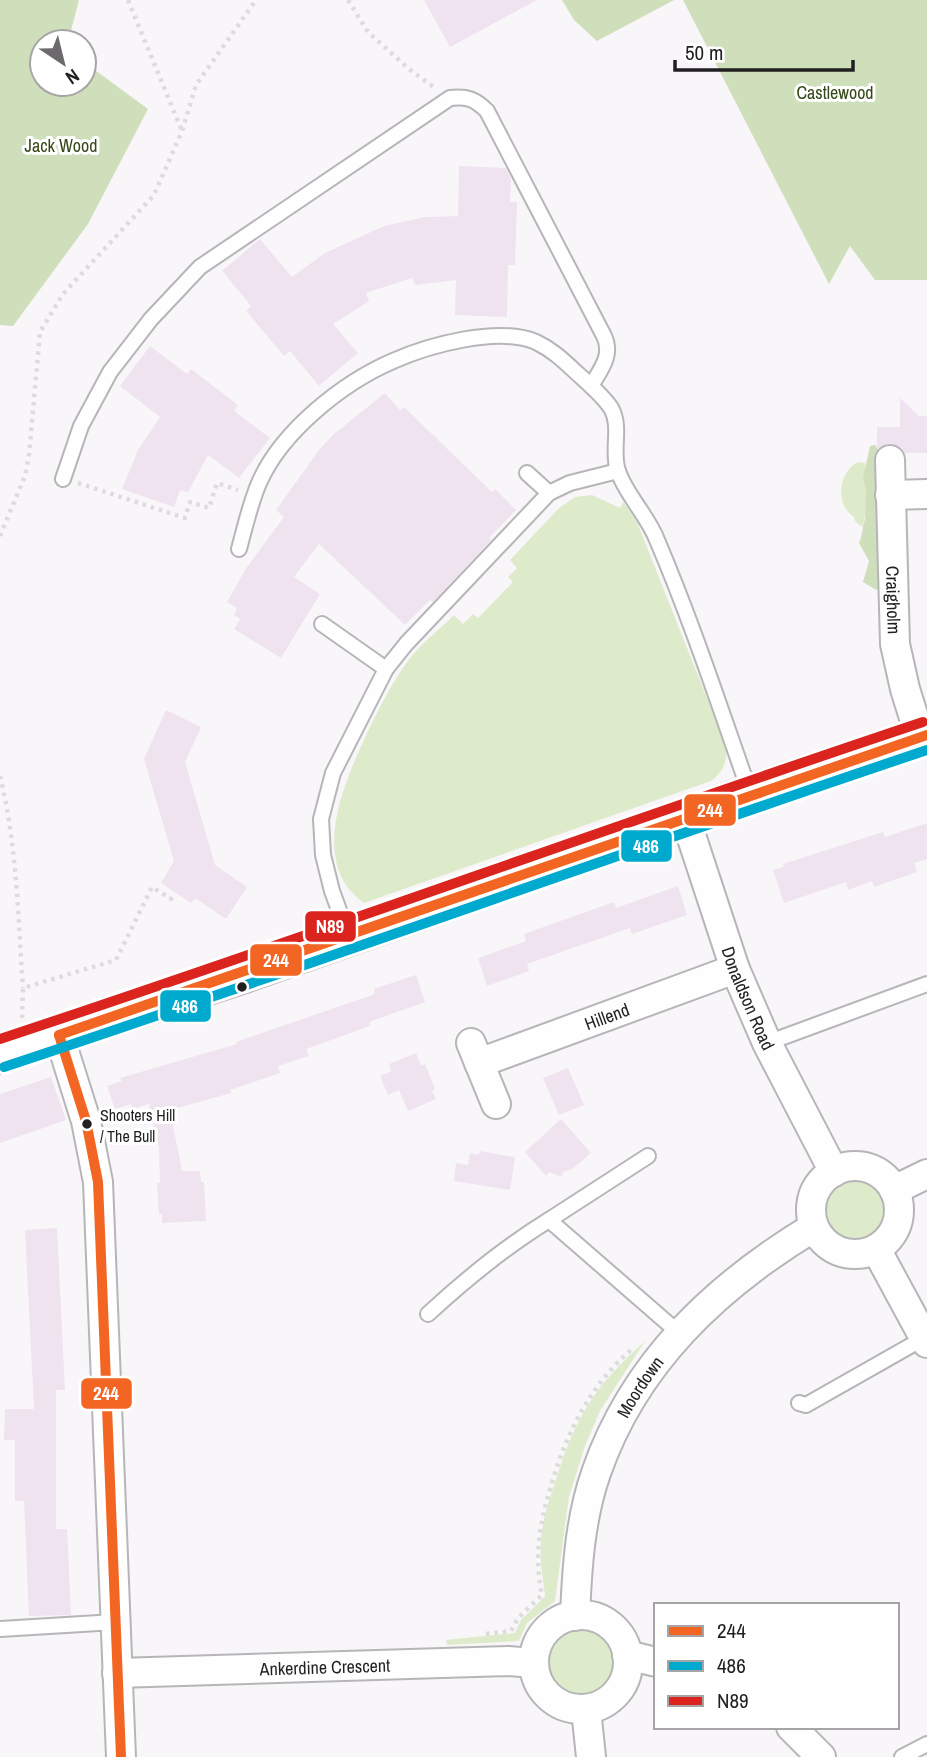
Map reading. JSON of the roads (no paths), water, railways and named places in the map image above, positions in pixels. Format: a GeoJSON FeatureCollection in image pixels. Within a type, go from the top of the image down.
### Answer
{"type":"FeatureCollection","features":[{"type":"Feature","properties":{"kind":"main road"},"geometry":{"type":"LineString","coordinates":[[0,1054],[349,936],[923,736]]}},
{"type":"Feature","properties":{"kind":"street","name":"Craigholm"},"geometry":{"type":"LineString","coordinates":[[890,460],[895,644],[905,689],[923,736]]}},
{"type":"Feature","properties":{"kind":"street"},"geometry":{"type":"LineString","coordinates":[[890,495],[927,494]]}},
{"type":"Feature","properties":{"kind":"street","name":"Donaldson Road"},"geometry":{"type":"LineString","coordinates":[[685,817],[736,970],[766,1043],[834,1172]]}},
{"type":"Feature","properties":{"kind":"street","name":"Hillend"},"geometry":{"type":"LineString","coordinates":[[496,1104],[475,1053],[736,970]]}},
{"type":"Feature","properties":{"kind":"street"},"geometry":{"type":"LineString","coordinates":[[60,1035],[86,1121],[98,1182],[121,1757]]}},
{"type":"Feature","properties":{"kind":"street"},"geometry":{"type":"LineString","coordinates":[[847,1167],[861,1167],[886,1179],[894,1190],[899,1206],[897,1223],[889,1238],[876,1249],[862,1254],[847,1254],[833,1249],[814,1227],[811,1214],[816,1190],[834,1172],[847,1167]]}},
{"type":"Feature","properties":{"kind":"street"},"geometry":{"type":"LineString","coordinates":[[894,1190],[927,1174]]}},
{"type":"Feature","properties":{"kind":"street","name":"Moordown"},"geometry":{"type":"LineString","coordinates":[[575,1616],[580,1547],[595,1474],[614,1429],[644,1377],[673,1341],[716,1296],[764,1258],[814,1227]]}},
{"type":"Feature","properties":{"kind":"street"},"geometry":{"type":"LineString","coordinates":[[876,1249],[926,1340]]}},
{"type":"Feature","properties":{"kind":"street"},"geometry":{"type":"LineString","coordinates":[[575,1616],[590,1616],[603,1621],[615,1630],[623,1641],[627,1655],[627,1670],[622,1684],[613,1696],[586,1709],[573,1709],[550,1698],[541,1687],[534,1663],[541,1637],[562,1619],[575,1616]]}},
{"type":"Feature","properties":{"kind":"street"},"geometry":{"type":"LineString","coordinates":[[627,1655],[654,1662]]}},
{"type":"Feature","properties":{"kind":"street","name":"Ankerdine Crescent"},"geometry":{"type":"LineString","coordinates":[[117,1673],[508,1661],[534,1663]]}},
{"type":"Feature","properties":{"kind":"street"},"geometry":{"type":"LineString","coordinates":[[586,1709],[590,1757]]}},
{"type":"Feature","properties":{"kind":"street"},"geometry":{"type":"LineString","coordinates":[[792,1729],[821,1757]]}},
{"type":"Feature","properties":{"kind":"lane"},"geometry":{"type":"LineString","coordinates":[[63,479],[81,426],[110,372],[151,319],[200,267],[450,98],[464,97],[477,101],[487,111],[604,335],[608,344],[608,356],[591,386]]}},
{"type":"Feature","properties":{"kind":"lane"},"geometry":{"type":"LineString","coordinates":[[239,549],[256,495],[271,461],[297,429],[345,387],[372,370],[413,351],[464,340],[509,338],[534,341],[555,352],[611,409],[616,426],[618,471],[656,537],[751,794]]}},
{"type":"Feature","properties":{"kind":"lane"},"geometry":{"type":"LineString","coordinates":[[349,936],[332,891],[323,855],[321,819],[333,773],[386,669],[406,644],[549,494],[570,483],[618,471]]}},
{"type":"Feature","properties":{"kind":"lane"},"geometry":{"type":"LineString","coordinates":[[527,472],[549,494]]}},
{"type":"Feature","properties":{"kind":"lane"},"geometry":{"type":"LineString","coordinates":[[322,624],[386,669]]}},
{"type":"Feature","properties":{"kind":"lane"},"geometry":{"type":"LineString","coordinates":[[766,1043],[927,984]]}},
{"type":"Feature","properties":{"kind":"lane"},"geometry":{"type":"LineString","coordinates":[[428,1314],[515,1241],[648,1156]]}},
{"type":"Feature","properties":{"kind":"lane"},"geometry":{"type":"LineString","coordinates":[[549,1220],[673,1341]]}},
{"type":"Feature","properties":{"kind":"lane"},"geometry":{"type":"LineString","coordinates":[[799,1403],[806,1405],[926,1340]]}},
{"type":"Feature","properties":{"kind":"lane"},"geometry":{"type":"LineString","coordinates":[[0,1629],[115,1622]]}},
{"type":"Feature","properties":{"kind":"lane"},"geometry":{"type":"LineString","coordinates":[[902,1757],[927,1744]]}},
{"type":"Feature","properties":{"kind":"place","name":"Shooters Hill / The Bull"},"geometry":{"type":"Point","coordinates":[87,1124]}},
{"type":"Feature","properties":{"kind":"park label","name":"Castlewood"},"geometry":{"type":"Point","coordinates":[835,92]}},
{"type":"Feature","properties":{"kind":"park label","name":"Jack Wood"},"geometry":{"type":"Point","coordinates":[61,145]}}]}
